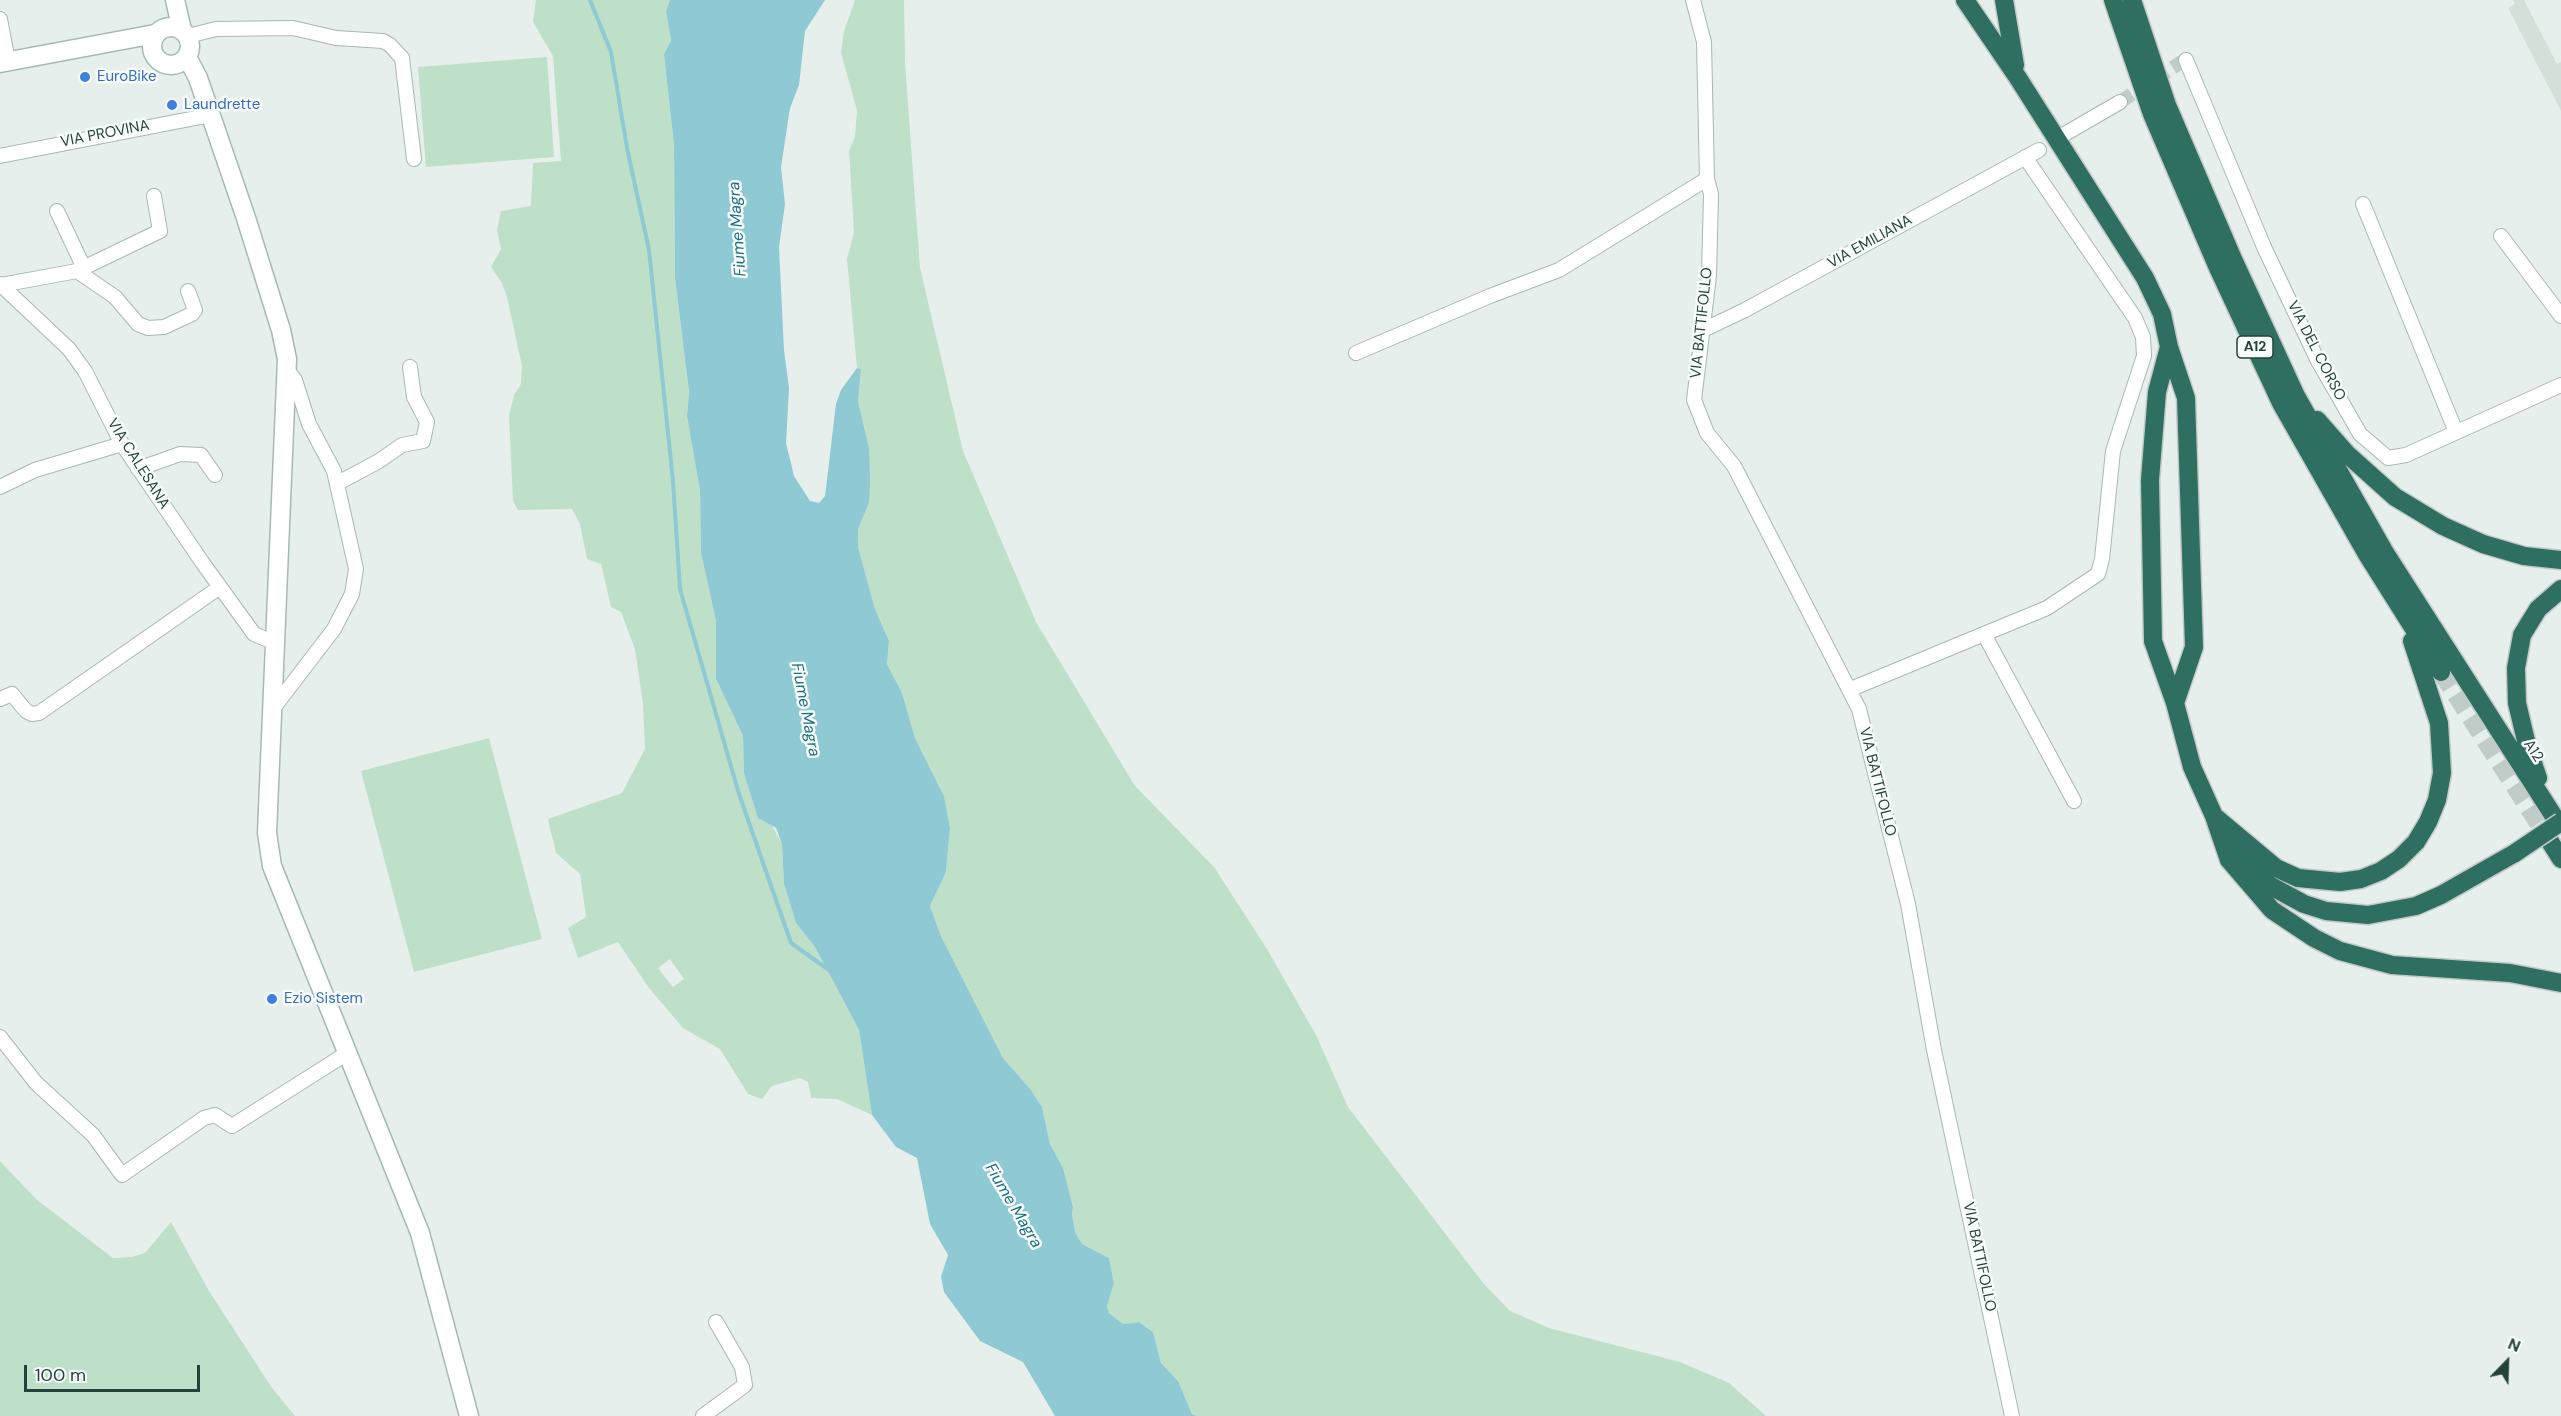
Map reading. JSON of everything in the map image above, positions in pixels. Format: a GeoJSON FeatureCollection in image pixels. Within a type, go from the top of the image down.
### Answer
{"type":"FeatureCollection","features":[{"type":"Feature","properties":{"kind":"highway"},"geometry":{"type":"LineString","coordinates":[[1965,0],[2018,78],[2145,278],[2163,314],[2169,347],[2186,398],[2194,647],[2175,703]]}},
{"type":"Feature","properties":{"kind":"highway"},"geometry":{"type":"LineString","coordinates":[[2004,0],[2009,42],[2018,78]]}},
{"type":"Feature","properties":{"kind":"highway","name":"A12"},"geometry":{"type":"LineString","coordinates":[[2113,0],[2151,114],[2218,268],[2276,393],[2308,455],[2441,672]]}},
{"type":"Feature","properties":{"kind":"highway","name":"A12"},"geometry":{"type":"LineString","coordinates":[[2132,0],[2167,105],[2233,259],[2296,396],[2384,551],[2554,815]]}},
{"type":"Feature","properties":{"kind":"highway"},"geometry":{"type":"LineString","coordinates":[[2169,347],[2157,392],[2150,480],[2153,641],[2175,703],[2192,767],[2214,816],[2229,860],[2240,876],[2272,910],[2313,938],[2364,959],[2392,965],[2511,973],[2561,983]]}},
{"type":"Feature","properties":{"kind":"highway"},"geometry":{"type":"LineString","coordinates":[[2296,396],[2347,454],[2395,497],[2443,526],[2483,544],[2524,556],[2561,560]]}},
{"type":"Feature","properties":{"kind":"highway"},"geometry":{"type":"LineString","coordinates":[[2214,816],[2236,854],[2269,885],[2304,904],[2347,915],[2380,914],[2416,906],[2441,896],[2515,853],[2554,815],[2527,745],[2517,704],[2516,668],[2522,635],[2538,609],[2561,589]]}},
{"type":"Feature","properties":{"kind":"highway"},"geometry":{"type":"LineString","coordinates":[[2214,816],[2276,868],[2298,878],[2319,882],[2340,882],[2381,871],[2399,859],[2416,842],[2437,800],[2442,773],[2442,747],[2432,696],[2399,605]]}},
{"type":"Feature","properties":{"kind":"highway"},"geometry":{"type":"LineString","coordinates":[[2549,840],[2561,859]]}},
{"type":"Feature","properties":{"kind":"main road"},"geometry":{"type":"LineString","coordinates":[[4,62],[169,36],[190,47],[180,61],[160,63],[169,36],[174,0]]}},
{"type":"Feature","properties":{"kind":"main road"},"geometry":{"type":"LineString","coordinates":[[180,61],[201,90],[211,115],[281,330],[288,371],[267,833],[272,866],[302,944],[349,1052],[420,1233],[469,1416]]}},
{"type":"Feature","properties":{"kind":"street","name":"VIA BATTIFOLLO"},"geometry":{"type":"LineString","coordinates":[[1693,0],[1704,42],[1707,179],[1711,194],[1709,276],[1694,400],[1707,433],[1734,466],[1851,689],[1859,709],[1908,904],[1934,1050],[2012,1416]]}},
{"type":"Feature","properties":{"kind":"street"},"geometry":{"type":"LineString","coordinates":[[0,19],[4,62]]}},
{"type":"Feature","properties":{"kind":"street"},"geometry":{"type":"LineString","coordinates":[[169,36],[216,29],[293,28],[336,38],[382,41],[390,45],[402,58],[414,159]]}},
{"type":"Feature","properties":{"kind":"street","name":"VIA DEL CORSO"},"geometry":{"type":"LineString","coordinates":[[2186,60],[2264,248],[2317,359],[2360,434],[2388,458],[2406,455],[2561,385]]}},
{"type":"Feature","properties":{"kind":"street"},"geometry":{"type":"LineString","coordinates":[[2063,135],[2120,102]]}},
{"type":"Feature","properties":{"kind":"street","name":"VIA PROVINA"},"geometry":{"type":"LineString","coordinates":[[0,156],[211,115]]}},
{"type":"Feature","properties":{"kind":"street","name":"VIA EMILIANA"},"geometry":{"type":"LineString","coordinates":[[1701,331],[1745,310],[2038,150]]}},
{"type":"Feature","properties":{"kind":"street"},"geometry":{"type":"LineString","coordinates":[[1851,689],[2047,608],[2098,574],[2102,559],[2113,451],[2144,356],[2143,337],[2135,318],[2025,157]]}},
{"type":"Feature","properties":{"kind":"street"},"geometry":{"type":"LineString","coordinates":[[1356,353],[1490,296],[1559,270],[1707,179]]}},
{"type":"Feature","properties":{"kind":"street"},"geometry":{"type":"LineString","coordinates":[[1,284],[80,269],[160,231],[154,196]]}},
{"type":"Feature","properties":{"kind":"street"},"geometry":{"type":"LineString","coordinates":[[2363,204],[2456,432]]}},
{"type":"Feature","properties":{"kind":"street"},"geometry":{"type":"LineString","coordinates":[[57,211],[80,269],[115,297],[138,324],[148,328],[164,327],[192,314],[195,310],[188,291]]}},
{"type":"Feature","properties":{"kind":"street"},"geometry":{"type":"LineString","coordinates":[[2501,236],[2561,316]]}},
{"type":"Feature","properties":{"kind":"street","name":"VIA CALESANA"},"geometry":{"type":"LineString","coordinates":[[1,284],[69,349],[85,371],[122,444],[138,469],[254,634],[275,643]]}},
{"type":"Feature","properties":{"kind":"street"},"geometry":{"type":"LineString","coordinates":[[338,483],[379,461],[402,445],[423,441],[427,422],[414,397],[410,367]]}},
{"type":"Feature","properties":{"kind":"street"},"geometry":{"type":"LineString","coordinates":[[272,710],[333,629],[352,594],[356,570],[338,483],[309,424],[295,380],[288,371]]}},
{"type":"Feature","properties":{"kind":"street"},"geometry":{"type":"LineString","coordinates":[[0,487],[35,470],[122,444]]}},
{"type":"Feature","properties":{"kind":"street"},"geometry":{"type":"LineString","coordinates":[[138,469],[180,454],[201,455],[215,475]]}},
{"type":"Feature","properties":{"kind":"street"},"geometry":{"type":"LineString","coordinates":[[0,699],[12,694],[26,711],[32,714],[39,713],[220,586]]}},
{"type":"Feature","properties":{"kind":"street"},"geometry":{"type":"LineString","coordinates":[[1984,634],[2074,801]]}},
{"type":"Feature","properties":{"kind":"street"},"geometry":{"type":"LineString","coordinates":[[0,1037],[36,1083],[93,1135],[122,1175],[204,1118],[215,1115],[232,1126],[349,1052]]}},
{"type":"Feature","properties":{"kind":"street"},"geometry":{"type":"LineString","coordinates":[[703,1416],[745,1385],[742,1367],[716,1322]]}},
{"type":"Feature","properties":{"kind":"shaded area"},"geometry":{"type":"Polygon","coordinates":[[[2513,0],[2524,0],[2557,64],[2561,62],[2561,111],[2508,8],[2515,4],[2513,0]]]}},
{"type":"Feature","properties":{"kind":"green space"},"geometry":{"type":"Polygon","coordinates":[[[536,0],[670,0],[666,11],[671,41],[664,54],[674,145],[675,278],[689,392],[687,416],[700,491],[701,553],[716,621],[716,679],[743,736],[744,773],[782,844],[784,884],[796,923],[815,947],[859,1030],[872,1115],[837,1099],[811,1098],[808,1082],[800,1078],[772,1086],[762,1099],[748,1094],[720,1049],[683,1028],[649,988],[618,942],[578,958],[568,928],[586,917],[580,874],[556,853],[548,819],[622,793],[645,749],[643,704],[635,649],[621,612],[611,607],[601,564],[587,559],[580,524],[572,509],[518,510],[513,501],[509,416],[514,395],[521,384],[522,366],[507,297],[502,283],[491,267],[501,249],[497,230],[501,211],[531,206],[533,163],[561,161],[553,56],[533,22],[536,0]],[[670,959],[658,968],[673,987],[684,979],[670,959]]]}},
{"type":"Feature","properties":{"kind":"green space"},"geometry":{"type":"Polygon","coordinates":[[[855,0],[904,0],[905,62],[920,268],[963,451],[1036,622],[1135,786],[1214,867],[1267,949],[1316,1035],[1348,1107],[1484,1284],[1510,1311],[1549,1328],[1680,1362],[1729,1383],[1766,1416],[1197,1416],[1192,1414],[1178,1381],[1161,1363],[1153,1332],[1139,1322],[1123,1324],[1109,1313],[1107,1306],[1114,1283],[1109,1258],[1082,1244],[1075,1232],[1073,1207],[1063,1168],[1050,1144],[1042,1107],[1031,1090],[1003,1058],[941,936],[930,906],[946,872],[950,828],[944,796],[915,738],[902,693],[887,664],[889,641],[875,609],[858,547],[858,529],[869,503],[869,448],[858,401],[861,369],[857,368],[847,259],[854,232],[849,151],[855,137],[857,110],[841,53],[844,31],[855,0]]]}},
{"type":"Feature","properties":{"kind":"green space"},"geometry":{"type":"Polygon","coordinates":[[[547,57],[554,157],[426,167],[418,67],[547,57]]]}},
{"type":"Feature","properties":{"kind":"green space"},"geometry":{"type":"Polygon","coordinates":[[[489,738],[542,939],[414,972],[361,771],[489,738]]]}},
{"type":"Feature","properties":{"kind":"green space"},"geometry":{"type":"Polygon","coordinates":[[[0,1161],[37,1200],[113,1258],[132,1257],[145,1253],[171,1222],[209,1291],[272,1388],[295,1416],[0,1416],[0,1161]]]}},
{"type":"Feature","properties":{"kind":"water","name":"Fiume Magra"},"geometry":{"type":"Polygon","coordinates":[[[670,0],[825,0],[805,31],[799,85],[790,108],[781,167],[785,204],[779,247],[784,350],[789,388],[786,443],[794,476],[810,501],[819,503],[825,496],[836,404],[841,390],[857,368],[861,369],[858,401],[869,448],[870,479],[869,503],[858,529],[858,547],[875,609],[889,641],[887,664],[902,693],[915,738],[944,796],[950,828],[946,872],[930,906],[941,936],[1003,1058],[1031,1090],[1042,1107],[1050,1144],[1063,1168],[1073,1207],[1075,1232],[1082,1244],[1109,1258],[1114,1283],[1107,1306],[1109,1313],[1123,1324],[1139,1322],[1153,1332],[1161,1363],[1178,1381],[1192,1414],[1197,1416],[1055,1416],[1023,1362],[980,1341],[944,1292],[941,1277],[948,1255],[930,1224],[917,1158],[896,1147],[872,1115],[859,1030],[815,947],[796,923],[784,884],[782,844],[776,828],[758,818],[744,773],[743,736],[716,679],[716,621],[701,553],[700,491],[687,416],[689,392],[675,278],[674,145],[664,54],[671,41],[666,11],[670,0]]]}},
{"type":"Feature","properties":{"kind":"waterway"},"geometry":{"type":"LineString","coordinates":[[590,0],[611,52],[627,148],[649,250],[673,481],[680,589],[739,794],[791,943],[829,970]]}},
{"type":"Feature","properties":{"kind":"tunnel"},"geometry":{"type":"LineString","coordinates":[[2120,102],[2183,61]]}},
{"type":"Feature","properties":{"kind":"tunnel"},"geometry":{"type":"LineString","coordinates":[[2441,672],[2549,840]]}},
{"type":"Feature","properties":{"kind":"place","name":"EuroBike"},"geometry":{"type":"Point","coordinates":[85,77]}},
{"type":"Feature","properties":{"kind":"place","name":"Laundrette"},"geometry":{"type":"Point","coordinates":[172,105]}},
{"type":"Feature","properties":{"kind":"place","name":"Ezio Sistem"},"geometry":{"type":"Point","coordinates":[272,999]}}]}
